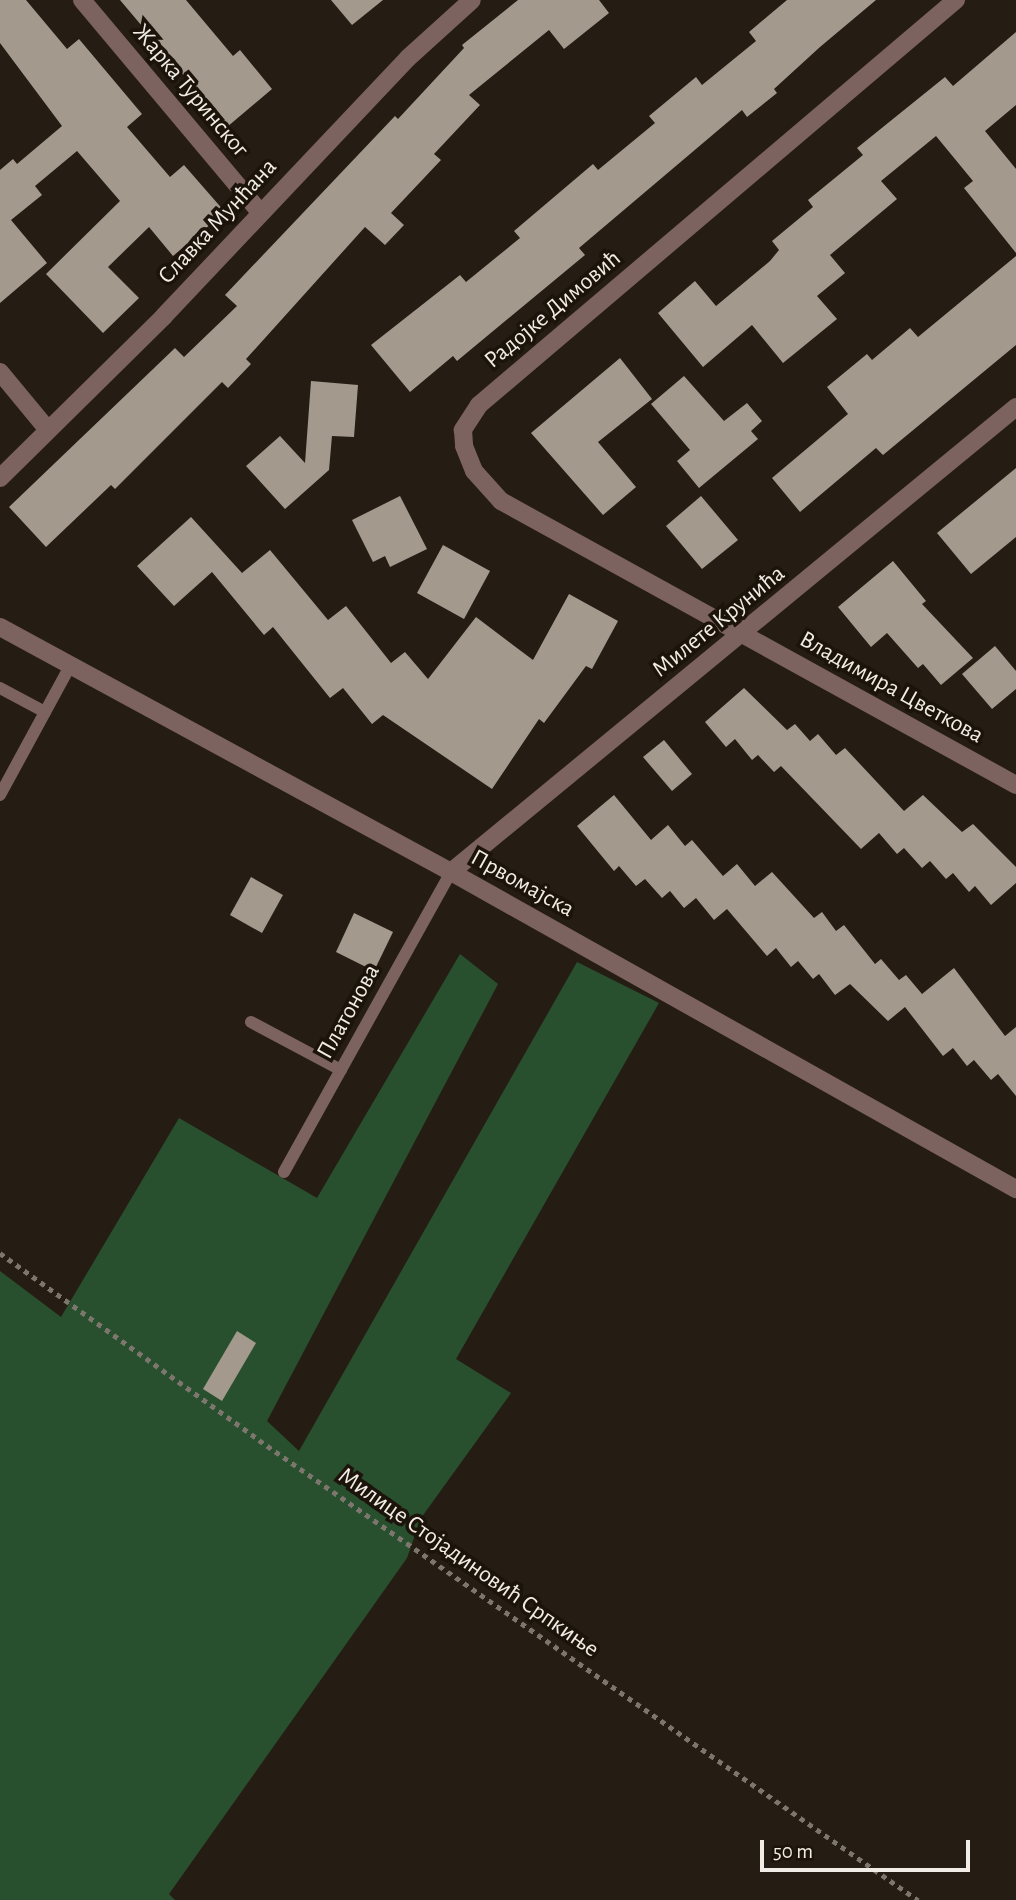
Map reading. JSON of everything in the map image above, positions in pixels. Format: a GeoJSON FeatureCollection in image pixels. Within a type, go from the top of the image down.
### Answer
{"type":"FeatureCollection","features":[{"type":"Feature","properties":{"kind":"street","name":"Жарка Туринског"},"geometry":{"type":"LineString","coordinates":[[82,0],[261,213]]}},
{"type":"Feature","properties":{"kind":"street","name":"Радојке Димовић"},"geometry":{"type":"LineString","coordinates":[[742,635],[501,501],[474,471],[463,430],[479,405],[956,0]]}},
{"type":"Feature","properties":{"kind":"street","name":"Славка Мунћана"},"geometry":{"type":"LineString","coordinates":[[0,478],[261,213],[408,58],[467,2]]}},
{"type":"Feature","properties":{"kind":"street"},"geometry":{"type":"LineString","coordinates":[[0,372],[48,430]]}},
{"type":"Feature","properties":{"kind":"street","name":"Милете Крунића"},"geometry":{"type":"LineString","coordinates":[[451,872],[1016,407]]}},
{"type":"Feature","properties":{"kind":"street","name":"Првомајска"},"geometry":{"type":"LineString","coordinates":[[0,628],[451,872],[1016,1189]]}},
{"type":"Feature","properties":{"kind":"street","name":"Владимира Цветкова"},"geometry":{"type":"LineString","coordinates":[[742,635],[1016,785]]}},
{"type":"Feature","properties":{"kind":"lane"},"geometry":{"type":"LineString","coordinates":[[0,795],[71,666]]}},
{"type":"Feature","properties":{"kind":"lane"},"geometry":{"type":"LineString","coordinates":[[0,688],[45,712]]}},
{"type":"Feature","properties":{"kind":"lane","name":"Платонова"},"geometry":{"type":"LineString","coordinates":[[284,1172],[451,872]]}},
{"type":"Feature","properties":{"kind":"lane"},"geometry":{"type":"LineString","coordinates":[[251,1022],[341,1069]]}},
{"type":"Feature","properties":{"kind":"path","name":"Милице Стојадиновић Српкиње"},"geometry":{"type":"LineString","coordinates":[[0,1253],[259,1440],[918,1900]]}},
{"type":"Feature","properties":{"kind":"green space"},"geometry":{"type":"Polygon","coordinates":[[[460,954],[498,984],[267,1421],[299,1451],[577,962],[659,1003],[456,1359],[511,1393],[421,1518],[407,1558],[169,1894],[175,1900],[0,1900],[0,1271],[61,1317],[179,1118],[317,1198],[460,954]]]}},
{"type":"Feature","properties":{"kind":"building"},"geometry":{"type":"Polygon","coordinates":[[[0,0],[26,0],[67,49],[79,39],[142,114],[127,127],[170,177],[184,165],[225,212],[173,256],[149,227],[108,267],[139,298],[103,333],[46,274],[120,201],[77,151],[35,186],[42,195],[11,220],[47,263],[0,303],[0,170],[13,159],[17,164],[62,126],[0,43],[0,0]]]}},
{"type":"Feature","properties":{"kind":"building"},"geometry":{"type":"Polygon","coordinates":[[[120,0],[186,0],[233,56],[240,50],[272,89],[227,127],[120,0]]]}},
{"type":"Feature","properties":{"kind":"building"},"geometry":{"type":"Polygon","coordinates":[[[331,0],[383,0],[352,25],[331,0]]]}},
{"type":"Feature","properties":{"kind":"building"},"geometry":{"type":"Polygon","coordinates":[[[518,0],[599,0],[609,13],[564,49],[549,30],[469,95],[480,105],[434,154],[441,160],[391,213],[404,225],[385,245],[365,227],[246,359],[251,364],[228,388],[222,382],[115,489],[111,485],[46,547],[9,507],[175,348],[184,357],[237,306],[225,295],[395,116],[398,119],[464,48],[462,45],[518,0]]]}},
{"type":"Feature","properties":{"kind":"building"},"geometry":{"type":"Polygon","coordinates":[[[787,0],[876,0],[774,89],[777,93],[747,117],[742,110],[579,248],[585,255],[457,361],[453,356],[410,392],[371,345],[460,275],[466,282],[520,238],[514,231],[593,164],[598,170],[655,123],[649,116],[696,77],[702,85],[756,41],[749,32],[787,0]]]}},
{"type":"Feature","properties":{"kind":"building"},"geometry":{"type":"Polygon","coordinates":[[[1016,32],[1016,105],[985,131],[1016,169],[1016,253],[964,188],[973,181],[936,136],[881,181],[897,199],[830,255],[845,273],[817,296],[837,319],[783,363],[752,325],[703,367],[658,313],[695,281],[716,306],[770,261],[779,250],[772,241],[813,207],[808,200],[863,155],[857,148],[945,77],[953,86],[1016,32]]]}},
{"type":"Feature","properties":{"kind":"building"},"geometry":{"type":"Polygon","coordinates":[[[1016,256],[1016,345],[883,455],[876,448],[800,512],[772,478],[848,414],[827,387],[867,354],[872,360],[910,328],[918,337],[1016,256]]]}},
{"type":"Feature","properties":{"kind":"building"},"geometry":{"type":"Polygon","coordinates":[[[620,358],[652,399],[598,442],[636,487],[603,515],[531,433],[620,358]]]}},
{"type":"Feature","properties":{"kind":"building"},"geometry":{"type":"Polygon","coordinates":[[[684,376],[724,421],[747,403],[762,421],[751,431],[758,439],[699,488],[677,461],[690,450],[651,404],[684,376]]]}},
{"type":"Feature","properties":{"kind":"building"},"geometry":{"type":"Polygon","coordinates":[[[311,381],[358,385],[354,437],[332,436],[329,470],[285,509],[246,466],[280,436],[305,463],[311,381]]]}},
{"type":"Feature","properties":{"kind":"building"},"geometry":{"type":"Polygon","coordinates":[[[1016,468],[1016,537],[971,574],[937,533],[1016,468]]]}},
{"type":"Feature","properties":{"kind":"building"},"geometry":{"type":"Polygon","coordinates":[[[400,496],[427,549],[390,567],[385,556],[373,562],[352,520],[400,496]]]}},
{"type":"Feature","properties":{"kind":"building"},"geometry":{"type":"Polygon","coordinates":[[[701,496],[738,540],[702,569],[666,526],[701,496]]]}},
{"type":"Feature","properties":{"kind":"building"},"geometry":{"type":"Polygon","coordinates":[[[191,517],[242,573],[270,550],[328,620],[346,606],[391,663],[405,652],[428,679],[476,617],[533,660],[569,594],[618,621],[592,669],[586,666],[544,723],[539,719],[492,789],[383,715],[372,724],[343,688],[330,698],[273,627],[264,635],[212,572],[174,606],[137,566],[191,517]]]}},
{"type":"Feature","properties":{"kind":"building"},"geometry":{"type":"Polygon","coordinates":[[[443,545],[490,571],[464,619],[417,593],[443,545]]]}},
{"type":"Feature","properties":{"kind":"building"},"geometry":{"type":"Polygon","coordinates":[[[893,561],[926,601],[922,604],[973,658],[941,685],[923,664],[918,668],[887,633],[871,647],[838,607],[893,561]]]}},
{"type":"Feature","properties":{"kind":"building"},"geometry":{"type":"Polygon","coordinates":[[[995,646],[1016,671],[1016,689],[992,709],[962,674],[995,646]]]}},
{"type":"Feature","properties":{"kind":"building"},"geometry":{"type":"Polygon","coordinates":[[[744,688],[787,730],[795,724],[810,741],[818,734],[836,755],[845,748],[904,811],[923,795],[962,832],[973,824],[1016,867],[1016,883],[991,905],[975,886],[969,892],[953,873],[946,879],[930,861],[922,868],[904,848],[897,854],[879,833],[861,849],[781,766],[774,772],[758,755],[752,760],[735,739],[726,747],[705,722],[744,688]]]}},
{"type":"Feature","properties":{"kind":"building"},"geometry":{"type":"Polygon","coordinates":[[[664,740],[692,774],[672,791],[643,757],[664,740]]]}},
{"type":"Feature","properties":{"kind":"building"},"geometry":{"type":"Polygon","coordinates":[[[614,795],[651,840],[668,825],[685,846],[692,840],[723,876],[737,864],[755,886],[772,872],[814,918],[822,912],[836,931],[844,925],[875,964],[881,959],[899,980],[906,975],[922,994],[954,968],[1005,1036],[1016,1027],[1016,1096],[998,1074],[991,1080],[974,1060],[967,1066],[953,1048],[943,1056],[905,1007],[888,1021],[850,984],[835,995],[819,974],[813,979],[798,961],[791,967],[776,948],[767,956],[727,909],[714,920],[696,898],[684,908],[670,891],[662,898],[645,879],[636,886],[619,866],[614,871],[577,826],[614,795]]]}},
{"type":"Feature","properties":{"kind":"building"},"geometry":{"type":"Polygon","coordinates":[[[251,877],[283,895],[262,933],[230,915],[251,877]]]}},
{"type":"Feature","properties":{"kind":"building"},"geometry":{"type":"Polygon","coordinates":[[[354,913],[393,932],[374,971],[336,952],[354,913]]]}},
{"type":"Feature","properties":{"kind":"building"},"geometry":{"type":"Polygon","coordinates":[[[237,1331],[256,1343],[222,1401],[203,1389],[237,1331]]]}}]}
